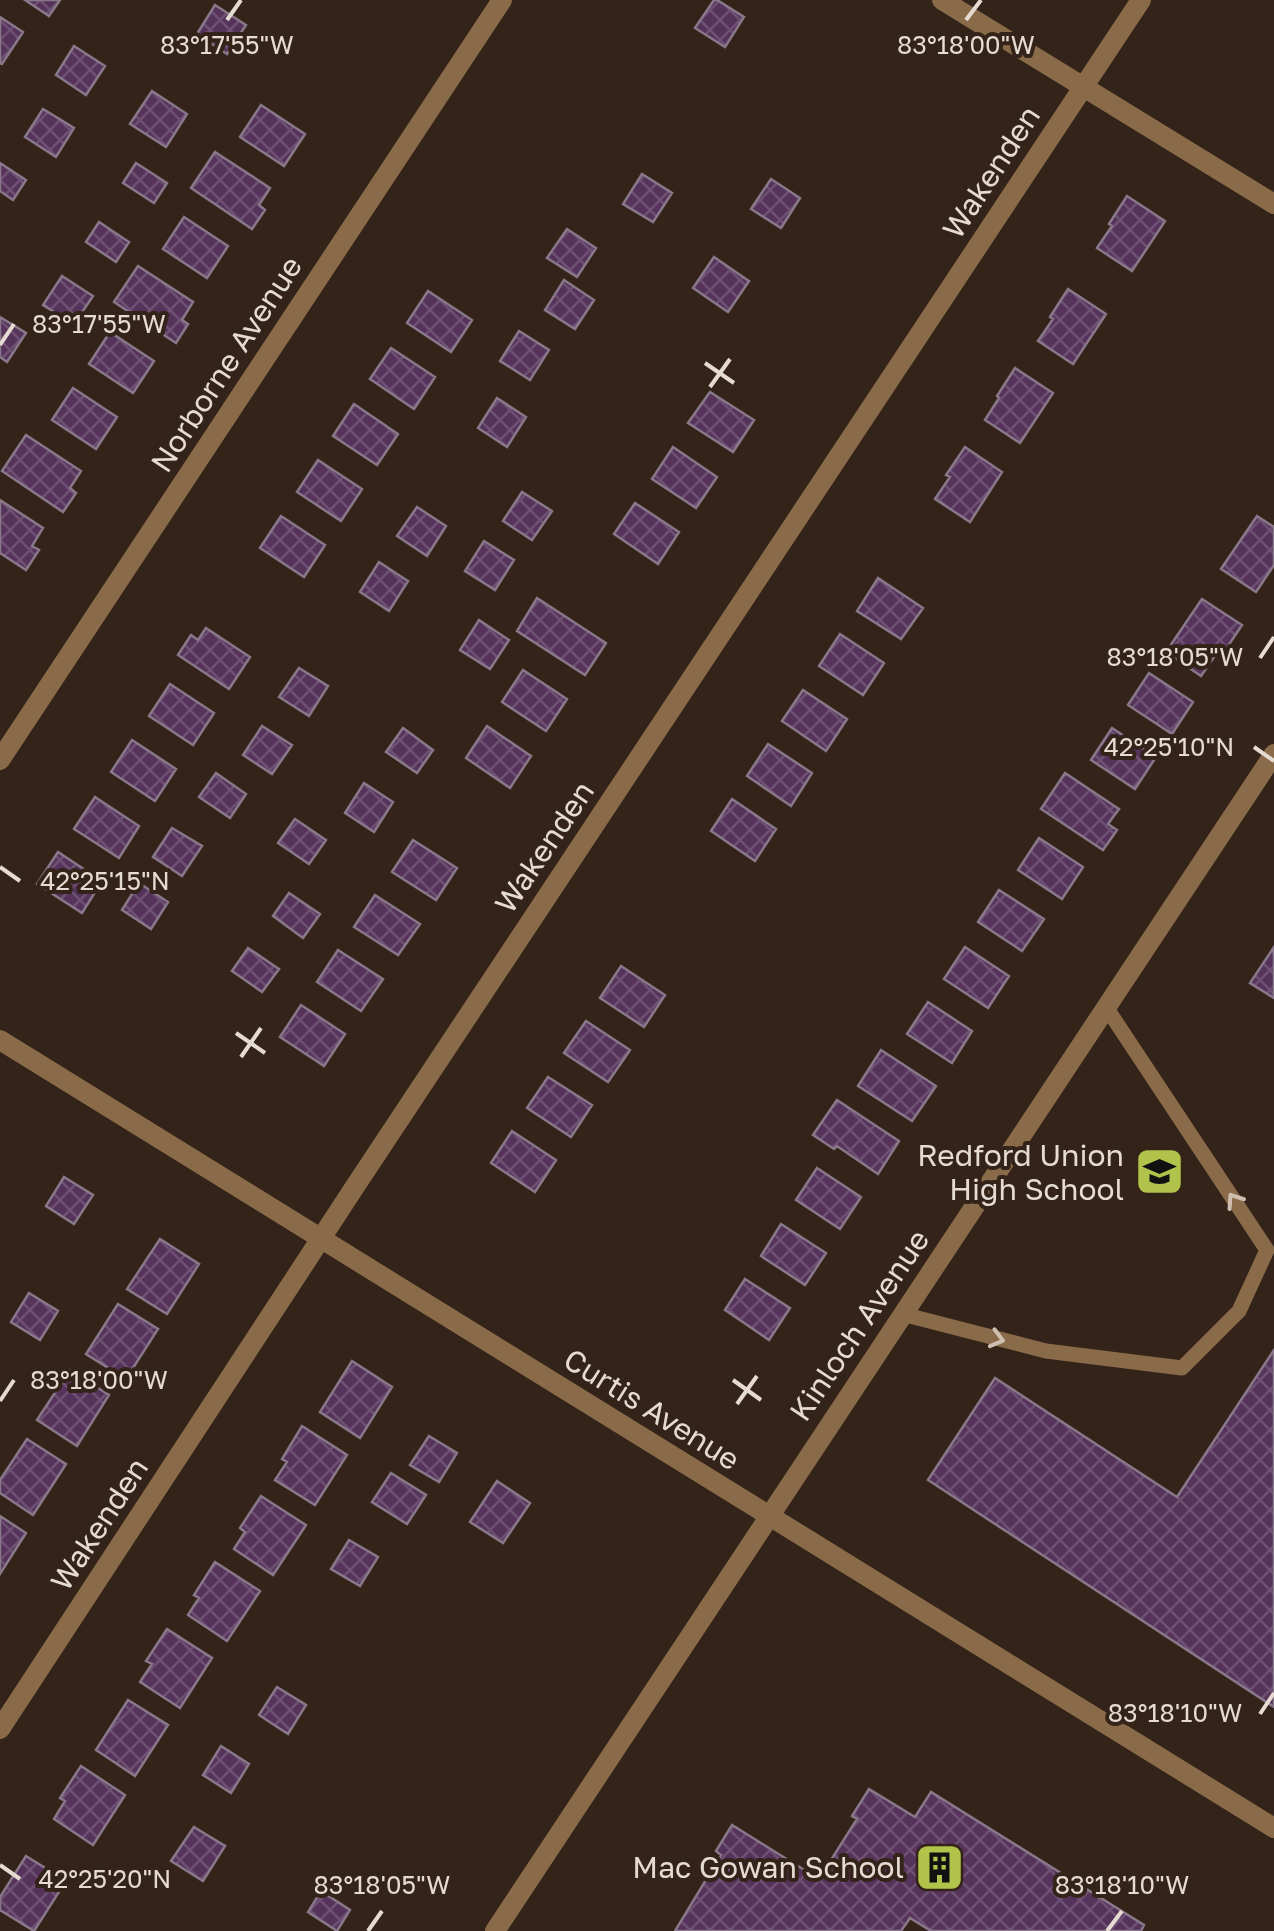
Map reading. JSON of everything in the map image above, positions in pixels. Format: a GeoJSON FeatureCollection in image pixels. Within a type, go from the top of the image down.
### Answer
{"type":"FeatureCollection","features":[{"type":"Feature","properties":{"kind":"street","name":"Norborne Avenue"},"geometry":{"type":"LineString","coordinates":[[0,760],[502,0]]}},
{"type":"Feature","properties":{"kind":"street"},"geometry":{"type":"LineString","coordinates":[[942,0],[1274,204]]}},
{"type":"Feature","properties":{"kind":"street","name":"Wakenden"},"geometry":{"type":"LineString","coordinates":[[0,1729],[1141,0]]}},
{"type":"Feature","properties":{"kind":"street","name":"Kinloch Avenue"},"geometry":{"type":"LineString","coordinates":[[495,1931],[1274,754]]}},
{"type":"Feature","properties":{"kind":"street","name":"Curtis Avenue"},"geometry":{"type":"LineString","coordinates":[[0,1040],[1274,1828]]}},
{"type":"Feature","properties":{"kind":"lane"},"geometry":{"type":"LineString","coordinates":[[902,1314],[1046,1351],[1182,1368],[1239,1310],[1267,1250],[1106,1007]]}},
{"type":"Feature","properties":{"kind":"building"},"geometry":{"type":"Polygon","coordinates":[[[25,0],[60,0],[49,16],[25,0]]]}},
{"type":"Feature","properties":{"kind":"building"},"geometry":{"type":"Polygon","coordinates":[[[714,0],[744,17],[725,47],[695,28],[714,0]]]}},
{"type":"Feature","properties":{"kind":"building"},"geometry":{"type":"Polygon","coordinates":[[[215,5],[246,25],[227,54],[197,34],[215,5]]]}},
{"type":"Feature","properties":{"kind":"building"},"geometry":{"type":"Polygon","coordinates":[[[0,17],[23,32],[2,64],[0,63],[0,17]]]}},
{"type":"Feature","properties":{"kind":"building"},"geometry":{"type":"Polygon","coordinates":[[[74,46],[105,66],[86,95],[56,75],[74,46]]]}},
{"type":"Feature","properties":{"kind":"building"},"geometry":{"type":"Polygon","coordinates":[[[152,91],[187,114],[166,147],[130,124],[152,91]]]}},
{"type":"Feature","properties":{"kind":"building"},"geometry":{"type":"Polygon","coordinates":[[[261,105],[305,134],[284,166],[240,137],[261,105]]]}},
{"type":"Feature","properties":{"kind":"building"},"geometry":{"type":"Polygon","coordinates":[[[43,109],[74,128],[56,157],[25,137],[43,109]]]}},
{"type":"Feature","properties":{"kind":"building"},"geometry":{"type":"Polygon","coordinates":[[[215,152],[270,188],[259,205],[265,210],[252,229],[191,188],[215,152]]]}},
{"type":"Feature","properties":{"kind":"building"},"geometry":{"type":"Polygon","coordinates":[[[0,163],[26,180],[13,200],[0,191],[0,163]]]}},
{"type":"Feature","properties":{"kind":"building"},"geometry":{"type":"Polygon","coordinates":[[[136,163],[167,183],[154,203],[123,183],[136,163]]]}},
{"type":"Feature","properties":{"kind":"building"},"geometry":{"type":"Polygon","coordinates":[[[642,174],[672,193],[653,222],[623,204],[642,174]]]}},
{"type":"Feature","properties":{"kind":"building"},"geometry":{"type":"Polygon","coordinates":[[[771,179],[800,198],[781,228],[751,209],[771,179]]]}},
{"type":"Feature","properties":{"kind":"building"},"geometry":{"type":"Polygon","coordinates":[[[1127,196],[1165,221],[1132,271],[1097,248],[1127,196]]]}},
{"type":"Feature","properties":{"kind":"building"},"geometry":{"type":"Polygon","coordinates":[[[184,217],[228,246],[207,278],[163,249],[184,217]]]}},
{"type":"Feature","properties":{"kind":"building"},"geometry":{"type":"Polygon","coordinates":[[[99,222],[129,242],[116,262],[86,242],[99,222]]]}},
{"type":"Feature","properties":{"kind":"building"},"geometry":{"type":"Polygon","coordinates":[[[567,229],[596,248],[577,277],[547,258],[567,229]]]}},
{"type":"Feature","properties":{"kind":"building"},"geometry":{"type":"Polygon","coordinates":[[[714,257],[749,281],[728,312],[693,288],[714,257]]]}},
{"type":"Feature","properties":{"kind":"building"},"geometry":{"type":"Polygon","coordinates":[[[138,266],[193,302],[182,320],[188,324],[176,343],[114,302],[138,266]]]}},
{"type":"Feature","properties":{"kind":"building"},"geometry":{"type":"Polygon","coordinates":[[[62,276],[93,296],[74,324],[43,305],[62,276]]]}},
{"type":"Feature","properties":{"kind":"building"},"geometry":{"type":"Polygon","coordinates":[[[564,280],[594,300],[575,329],[545,310],[564,280]]]}},
{"type":"Feature","properties":{"kind":"building"},"geometry":{"type":"Polygon","coordinates":[[[1068,289],[1106,314],[1073,364],[1038,341],[1068,289]]]}},
{"type":"Feature","properties":{"kind":"building"},"geometry":{"type":"Polygon","coordinates":[[[428,291],[472,320],[451,352],[407,323],[428,291]]]}},
{"type":"Feature","properties":{"kind":"building"},"geometry":{"type":"Polygon","coordinates":[[[0,317],[26,333],[7,362],[0,357],[0,317]]]}},
{"type":"Feature","properties":{"kind":"building"},"geometry":{"type":"Polygon","coordinates":[[[519,331],[549,350],[530,380],[500,361],[519,331]]]}},
{"type":"Feature","properties":{"kind":"building"},"geometry":{"type":"Polygon","coordinates":[[[110,332],[154,361],[133,393],[89,364],[110,332]]]}},
{"type":"Feature","properties":{"kind":"building"},"geometry":{"type":"Polygon","coordinates":[[[391,348],[435,377],[414,409],[370,379],[391,348]]]}},
{"type":"Feature","properties":{"kind":"building"},"geometry":{"type":"Polygon","coordinates":[[[1015,368],[1053,393],[1020,443],[985,420],[1015,368]]]}},
{"type":"Feature","properties":{"kind":"building"},"geometry":{"type":"Polygon","coordinates":[[[73,388],[117,417],[96,449],[52,420],[73,388]]]}},
{"type":"Feature","properties":{"kind":"building"},"geometry":{"type":"Polygon","coordinates":[[[710,392],[754,420],[733,452],[688,423],[710,392]]]}},
{"type":"Feature","properties":{"kind":"building"},"geometry":{"type":"Polygon","coordinates":[[[497,398],[526,417],[507,447],[478,428],[497,398]]]}},
{"type":"Feature","properties":{"kind":"building"},"geometry":{"type":"Polygon","coordinates":[[[354,404],[398,434],[377,465],[333,436],[354,404]]]}},
{"type":"Feature","properties":{"kind":"building"},"geometry":{"type":"Polygon","coordinates":[[[26,435],[81,471],[70,488],[76,493],[63,512],[2,471],[26,435]]]}},
{"type":"Feature","properties":{"kind":"building"},"geometry":{"type":"Polygon","coordinates":[[[673,447],[717,477],[696,508],[652,479],[673,447]]]}},
{"type":"Feature","properties":{"kind":"building"},"geometry":{"type":"Polygon","coordinates":[[[965,447],[1002,472],[970,522],[935,499],[965,447]]]}},
{"type":"Feature","properties":{"kind":"building"},"geometry":{"type":"Polygon","coordinates":[[[318,460],[362,489],[341,521],[297,492],[318,460]]]}},
{"type":"Feature","properties":{"kind":"building"},"geometry":{"type":"Polygon","coordinates":[[[522,492],[552,511],[532,540],[503,521],[522,492]]]}},
{"type":"Feature","properties":{"kind":"building"},"geometry":{"type":"Polygon","coordinates":[[[0,500],[43,528],[32,546],[39,550],[26,570],[0,553],[0,500]]]}},
{"type":"Feature","properties":{"kind":"building"},"geometry":{"type":"Polygon","coordinates":[[[635,503],[679,532],[658,564],[614,534],[635,503]]]}},
{"type":"Feature","properties":{"kind":"building"},"geometry":{"type":"Polygon","coordinates":[[[417,507],[446,526],[427,556],[397,536],[417,507]]]}},
{"type":"Feature","properties":{"kind":"building"},"geometry":{"type":"Polygon","coordinates":[[[281,516],[325,545],[304,577],[260,548],[281,516]]]}},
{"type":"Feature","properties":{"kind":"building"},"geometry":{"type":"Polygon","coordinates":[[[1257,516],[1274,527],[1274,565],[1256,592],[1221,569],[1257,516]]]}},
{"type":"Feature","properties":{"kind":"building"},"geometry":{"type":"Polygon","coordinates":[[[484,541],[514,560],[495,590],[465,571],[484,541]]]}},
{"type":"Feature","properties":{"kind":"building"},"geometry":{"type":"Polygon","coordinates":[[[379,562],[408,581],[389,611],[360,592],[379,562]]]}},
{"type":"Feature","properties":{"kind":"building"},"geometry":{"type":"Polygon","coordinates":[[[878,578],[923,608],[901,639],[857,611],[878,578]]]}},
{"type":"Feature","properties":{"kind":"building"},"geometry":{"type":"Polygon","coordinates":[[[537,598],[606,643],[585,675],[517,631],[537,598]]]}},
{"type":"Feature","properties":{"kind":"building"},"geometry":{"type":"Polygon","coordinates":[[[1202,599],[1242,625],[1201,676],[1166,652],[1202,599]]]}},
{"type":"Feature","properties":{"kind":"building"},"geometry":{"type":"Polygon","coordinates":[[[479,620],[509,640],[490,669],[460,650],[479,620]]]}},
{"type":"Feature","properties":{"kind":"building"},"geometry":{"type":"Polygon","coordinates":[[[206,628],[250,657],[229,689],[178,655],[191,635],[198,640],[206,628]]]}},
{"type":"Feature","properties":{"kind":"building"},"geometry":{"type":"Polygon","coordinates":[[[840,634],[884,663],[863,695],[819,666],[840,634]]]}},
{"type":"Feature","properties":{"kind":"building"},"geometry":{"type":"Polygon","coordinates":[[[299,668],[328,686],[309,716],[279,697],[299,668]]]}},
{"type":"Feature","properties":{"kind":"building"},"geometry":{"type":"Polygon","coordinates":[[[523,670],[567,699],[546,731],[502,702],[523,670]]]}},
{"type":"Feature","properties":{"kind":"building"},"geometry":{"type":"Polygon","coordinates":[[[1149,673],[1193,702],[1172,734],[1128,705],[1149,673]]]}},
{"type":"Feature","properties":{"kind":"building"},"geometry":{"type":"Polygon","coordinates":[[[170,684],[214,713],[193,745],[149,716],[170,684]]]}},
{"type":"Feature","properties":{"kind":"building"},"geometry":{"type":"Polygon","coordinates":[[[803,690],[847,719],[826,751],[782,721],[803,690]]]}},
{"type":"Feature","properties":{"kind":"building"},"geometry":{"type":"Polygon","coordinates":[[[262,726],[292,745],[272,774],[243,755],[262,726]]]}},
{"type":"Feature","properties":{"kind":"building"},"geometry":{"type":"Polygon","coordinates":[[[487,726],[531,756],[510,788],[466,758],[487,726]]]}},
{"type":"Feature","properties":{"kind":"building"},"geometry":{"type":"Polygon","coordinates":[[[403,728],[433,750],[417,773],[386,752],[403,728]]]}},
{"type":"Feature","properties":{"kind":"building"},"geometry":{"type":"Polygon","coordinates":[[[1112,728],[1156,757],[1135,789],[1091,760],[1112,728]]]}},
{"type":"Feature","properties":{"kind":"building"},"geometry":{"type":"Polygon","coordinates":[[[132,740],[176,769],[155,801],[111,772],[132,740]]]}},
{"type":"Feature","properties":{"kind":"building"},"geometry":{"type":"Polygon","coordinates":[[[768,744],[812,773],[791,806],[747,776],[768,744]]]}},
{"type":"Feature","properties":{"kind":"building"},"geometry":{"type":"Polygon","coordinates":[[[216,773],[246,794],[230,818],[199,797],[216,773]]]}},
{"type":"Feature","properties":{"kind":"building"},"geometry":{"type":"Polygon","coordinates":[[[1065,773],[1119,809],[1108,824],[1117,830],[1103,850],[1041,809],[1065,773]]]}},
{"type":"Feature","properties":{"kind":"building"},"geometry":{"type":"Polygon","coordinates":[[[364,783],[393,802],[374,832],[345,813],[364,783]]]}},
{"type":"Feature","properties":{"kind":"building"},"geometry":{"type":"Polygon","coordinates":[[[95,797],[139,826],[119,858],[74,829],[95,797]]]}},
{"type":"Feature","properties":{"kind":"building"},"geometry":{"type":"Polygon","coordinates":[[[732,799],[776,829],[755,861],[711,831],[732,799]]]}},
{"type":"Feature","properties":{"kind":"building"},"geometry":{"type":"Polygon","coordinates":[[[295,819],[326,840],[309,864],[278,843],[295,819]]]}},
{"type":"Feature","properties":{"kind":"building"},"geometry":{"type":"Polygon","coordinates":[[[172,828],[202,846],[182,876],[153,857],[172,828]]]}},
{"type":"Feature","properties":{"kind":"building"},"geometry":{"type":"Polygon","coordinates":[[[1039,838],[1083,867],[1062,899],[1018,870],[1039,838]]]}},
{"type":"Feature","properties":{"kind":"building"},"geometry":{"type":"Polygon","coordinates":[[[413,840],[457,868],[436,900],[392,872],[413,840]]]}},
{"type":"Feature","properties":{"kind":"building"},"geometry":{"type":"Polygon","coordinates":[[[58,852],[102,881],[82,913],[37,884],[58,852]]]}},
{"type":"Feature","properties":{"kind":"building"},"geometry":{"type":"Polygon","coordinates":[[[139,883],[168,902],[151,929],[122,910],[139,883]]]}},
{"type":"Feature","properties":{"kind":"building"},"geometry":{"type":"Polygon","coordinates":[[[999,890],[1044,919],[1022,951],[978,922],[999,890]]]}},
{"type":"Feature","properties":{"kind":"building"},"geometry":{"type":"Polygon","coordinates":[[[289,893],[320,914],[303,938],[273,916],[289,893]]]}},
{"type":"Feature","properties":{"kind":"building"},"geometry":{"type":"Polygon","coordinates":[[[375,895],[420,924],[398,955],[354,927],[375,895]]]}},
{"type":"Feature","properties":{"kind":"building"},"geometry":{"type":"Polygon","coordinates":[[[965,947],[1009,976],[988,1008],[944,979],[965,947]]]}},
{"type":"Feature","properties":{"kind":"building"},"geometry":{"type":"Polygon","coordinates":[[[1274,947],[1274,998],[1250,983],[1274,947]]]}},
{"type":"Feature","properties":{"kind":"building"},"geometry":{"type":"Polygon","coordinates":[[[248,948],[279,969],[262,992],[232,971],[248,948]]]}},
{"type":"Feature","properties":{"kind":"building"},"geometry":{"type":"Polygon","coordinates":[[[338,950],[383,979],[361,1011],[317,982],[338,950]]]}},
{"type":"Feature","properties":{"kind":"building"},"geometry":{"type":"Polygon","coordinates":[[[621,966],[665,995],[644,1027],[600,998],[621,966]]]}},
{"type":"Feature","properties":{"kind":"building"},"geometry":{"type":"Polygon","coordinates":[[[928,1002],[972,1031],[952,1063],[907,1034],[928,1002]]]}},
{"type":"Feature","properties":{"kind":"building"},"geometry":{"type":"Polygon","coordinates":[[[301,1005],[345,1034],[324,1066],[280,1037],[301,1005]]]}},
{"type":"Feature","properties":{"kind":"building"},"geometry":{"type":"Polygon","coordinates":[[[586,1021],[630,1050],[608,1082],[564,1053],[586,1021]]]}},
{"type":"Feature","properties":{"kind":"building"},"geometry":{"type":"Polygon","coordinates":[[[881,1050],[936,1086],[912,1121],[858,1086],[881,1050]]]}},
{"type":"Feature","properties":{"kind":"building"},"geometry":{"type":"Polygon","coordinates":[[[548,1077],[592,1105],[571,1137],[527,1108],[548,1077]]]}},
{"type":"Feature","properties":{"kind":"building"},"geometry":{"type":"Polygon","coordinates":[[[837,1100],[899,1141],[878,1174],[813,1135],[837,1100]]]}},
{"type":"Feature","properties":{"kind":"building"},"geometry":{"type":"Polygon","coordinates":[[[512,1131],[556,1160],[535,1192],[491,1163],[512,1131]]]}},
{"type":"Feature","properties":{"kind":"building"},"geometry":{"type":"Polygon","coordinates":[[[817,1168],[861,1197],[840,1229],[796,1200],[817,1168]]]}},
{"type":"Feature","properties":{"kind":"building"},"geometry":{"type":"Polygon","coordinates":[[[64,1177],[93,1195],[74,1224],[46,1206],[64,1177]]]}},
{"type":"Feature","properties":{"kind":"building"},"geometry":{"type":"Polygon","coordinates":[[[781,1224],[826,1253],[805,1285],[761,1256],[781,1224]]]}},
{"type":"Feature","properties":{"kind":"building"},"geometry":{"type":"Polygon","coordinates":[[[160,1239],[199,1264],[167,1314],[127,1289],[160,1239]]]}},
{"type":"Feature","properties":{"kind":"building"},"geometry":{"type":"Polygon","coordinates":[[[745,1279],[790,1308],[769,1340],[725,1310],[745,1279]]]}},
{"type":"Feature","properties":{"kind":"building"},"geometry":{"type":"Polygon","coordinates":[[[29,1293],[58,1311],[40,1340],[11,1322],[29,1293]]]}},
{"type":"Feature","properties":{"kind":"building"},"geometry":{"type":"Polygon","coordinates":[[[118,1304],[158,1329],[126,1379],[86,1354],[118,1304]]]}},
{"type":"Feature","properties":{"kind":"building"},"geometry":{"type":"Polygon","coordinates":[[[1274,1350],[1274,1707],[928,1480],[995,1378],[1177,1497],[1274,1350]]]}},
{"type":"Feature","properties":{"kind":"building"},"geometry":{"type":"Polygon","coordinates":[[[352,1361],[392,1387],[360,1438],[320,1412],[352,1361]]]}},
{"type":"Feature","properties":{"kind":"building"},"geometry":{"type":"Polygon","coordinates":[[[70,1370],[109,1395],[77,1446],[37,1420],[70,1370]]]}},
{"type":"Feature","properties":{"kind":"building"},"geometry":{"type":"Polygon","coordinates":[[[302,1426],[347,1455],[315,1505],[275,1480],[287,1462],[282,1459],[302,1426]]]}},
{"type":"Feature","properties":{"kind":"building"},"geometry":{"type":"Polygon","coordinates":[[[429,1436],[457,1453],[439,1482],[410,1465],[429,1436]]]}},
{"type":"Feature","properties":{"kind":"building"},"geometry":{"type":"Polygon","coordinates":[[[27,1439],[66,1464],[33,1515],[0,1493],[0,1480],[27,1439]]]}},
{"type":"Feature","properties":{"kind":"building"},"geometry":{"type":"Polygon","coordinates":[[[391,1473],[426,1495],[407,1524],[372,1502],[391,1473]]]}},
{"type":"Feature","properties":{"kind":"building"},"geometry":{"type":"Polygon","coordinates":[[[497,1481],[530,1503],[503,1543],[470,1522],[497,1481]]]}},
{"type":"Feature","properties":{"kind":"building"},"geometry":{"type":"Polygon","coordinates":[[[261,1496],[306,1525],[273,1575],[234,1549],[245,1532],[240,1528],[261,1496]]]}},
{"type":"Feature","properties":{"kind":"building"},"geometry":{"type":"Polygon","coordinates":[[[0,1516],[26,1533],[0,1574],[0,1516]]]}},
{"type":"Feature","properties":{"kind":"building"},"geometry":{"type":"Polygon","coordinates":[[[349,1540],[378,1557],[360,1586],[331,1569],[349,1540]]]}},
{"type":"Feature","properties":{"kind":"building"},"geometry":{"type":"Polygon","coordinates":[[[215,1562],[260,1591],[227,1641],[188,1615],[199,1598],[194,1595],[215,1562]]]}},
{"type":"Feature","properties":{"kind":"building"},"geometry":{"type":"Polygon","coordinates":[[[167,1629],[212,1658],[180,1708],[140,1682],[152,1664],[146,1661],[167,1629]]]}},
{"type":"Feature","properties":{"kind":"building"},"geometry":{"type":"Polygon","coordinates":[[[277,1687],[306,1705],[288,1734],[259,1715],[277,1687]]]}},
{"type":"Feature","properties":{"kind":"building"},"geometry":{"type":"Polygon","coordinates":[[[128,1700],[168,1725],[135,1776],[96,1750],[128,1700]]]}},
{"type":"Feature","properties":{"kind":"building"},"geometry":{"type":"Polygon","coordinates":[[[221,1746],[249,1764],[231,1793],[203,1775],[221,1746]]]}},
{"type":"Feature","properties":{"kind":"building"},"geometry":{"type":"Polygon","coordinates":[[[81,1766],[125,1795],[93,1845],[54,1819],[65,1801],[60,1798],[81,1766]]]}},
{"type":"Feature","properties":{"kind":"building","name":"Mac Gowan School"},"geometry":{"type":"Polygon","coordinates":[[[869,1789],[915,1817],[931,1792],[1144,1925],[1141,1931],[931,1931],[910,1918],[901,1931],[675,1931],[721,1855],[716,1851],[732,1825],[819,1879],[857,1819],[852,1816],[869,1789]]]}},
{"type":"Feature","properties":{"kind":"building"},"geometry":{"type":"Polygon","coordinates":[[[194,1827],[225,1846],[203,1881],[171,1861],[194,1827]]]}},
{"type":"Feature","properties":{"kind":"building"},"geometry":{"type":"Polygon","coordinates":[[[26,1856],[66,1881],[34,1931],[0,1910],[0,1897],[26,1856]]]}},
{"type":"Feature","properties":{"kind":"building"},"geometry":{"type":"Polygon","coordinates":[[[321,1891],[350,1910],[337,1931],[308,1912],[321,1891]]]}},
{"type":"Feature","properties":{"kind":"place","name":"Redford Union High School"},"geometry":{"type":"Point","coordinates":[1159,1172]}},
{"type":"Feature","properties":{"kind":"place","name":"Mac Gowan School"},"geometry":{"type":"Point","coordinates":[939,1867]}}]}
